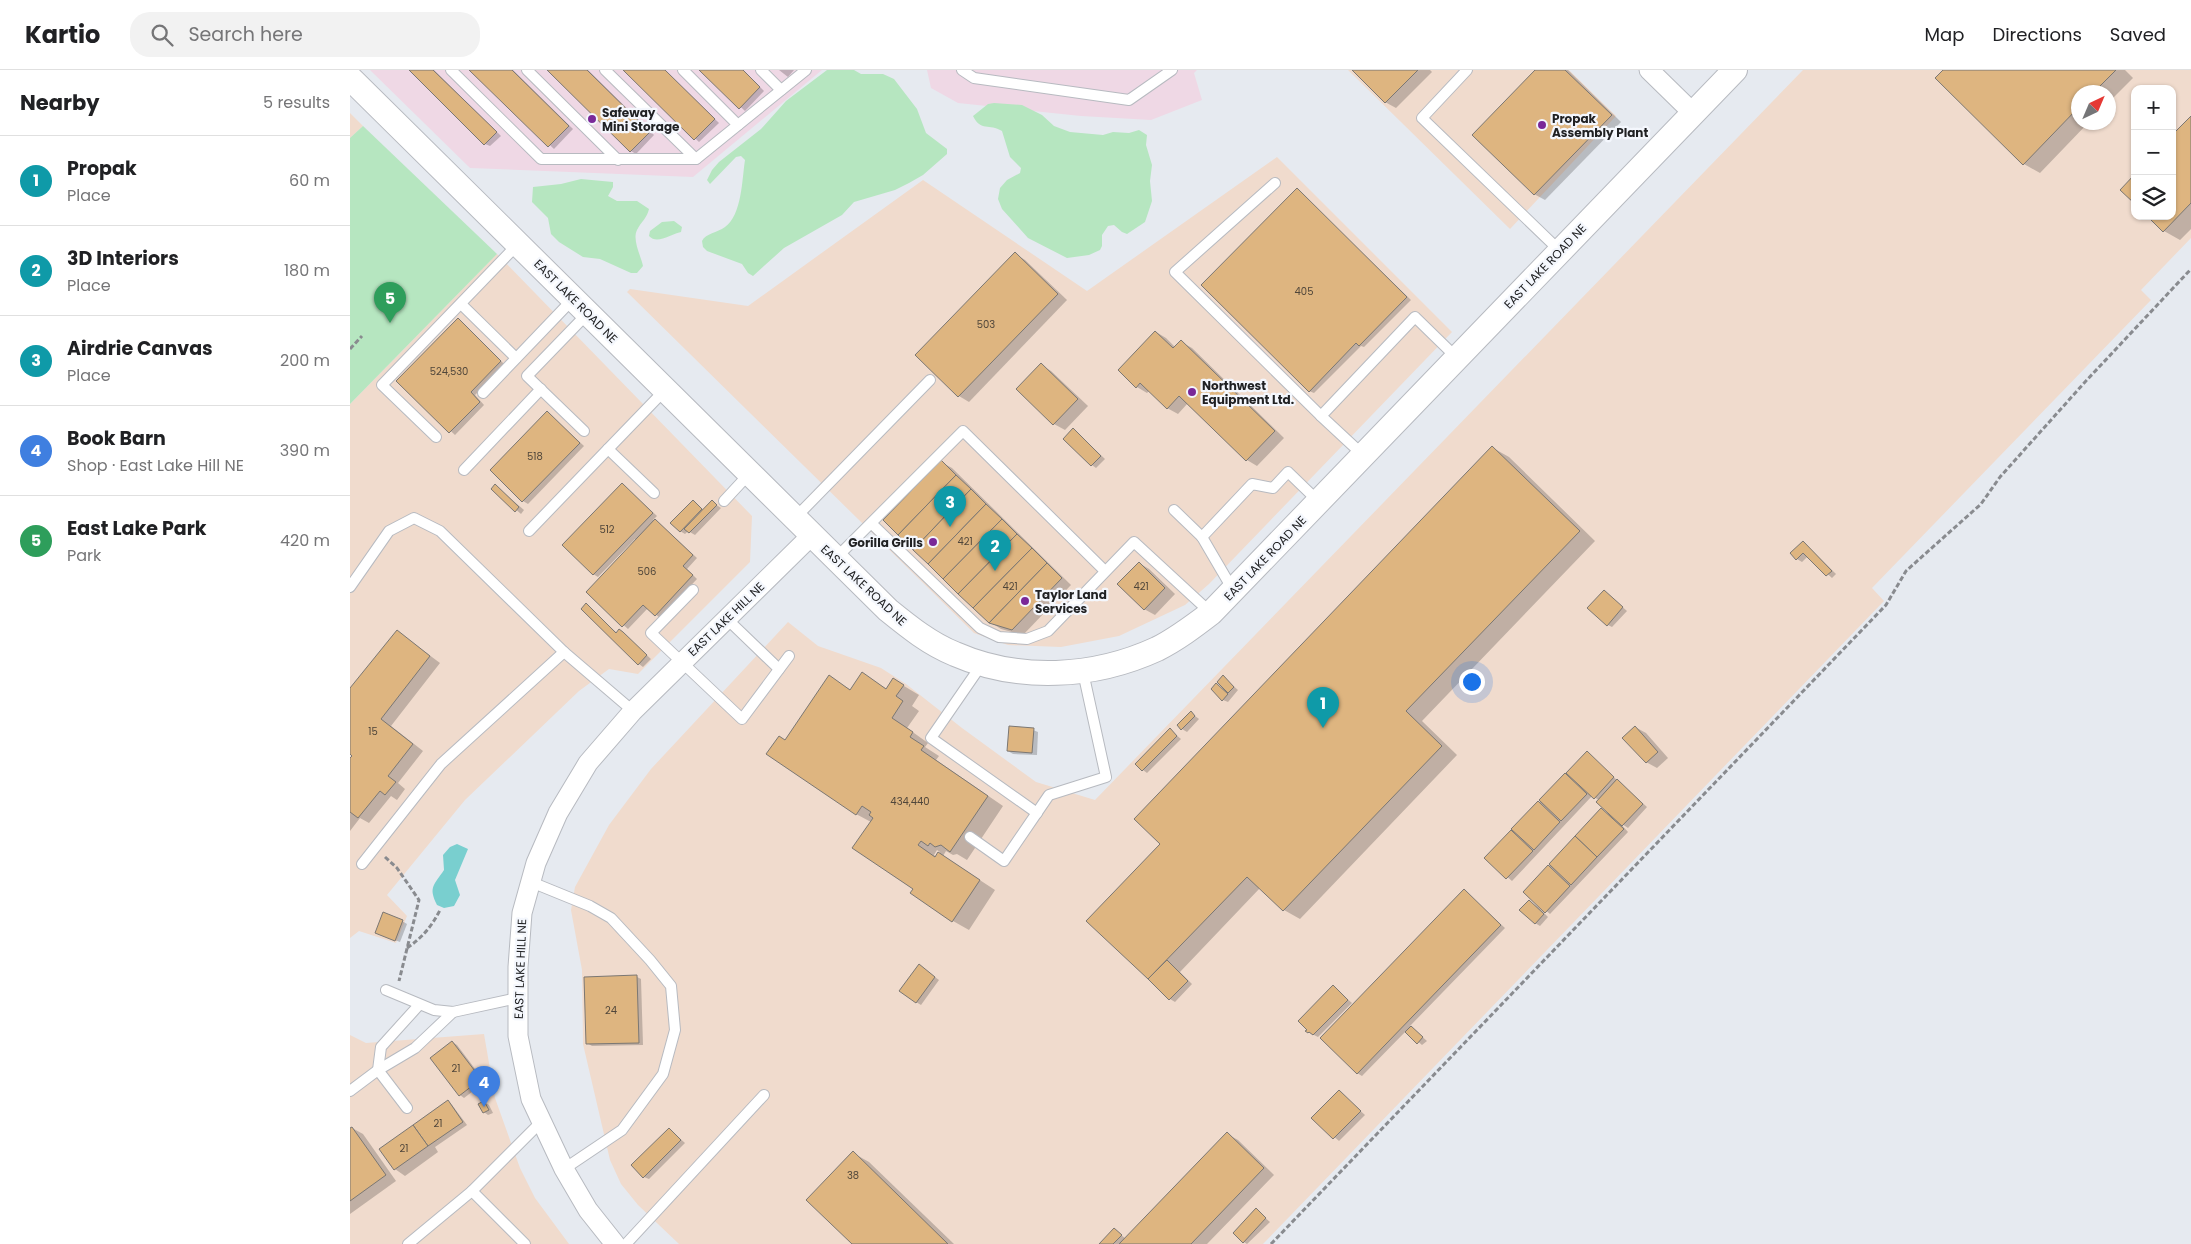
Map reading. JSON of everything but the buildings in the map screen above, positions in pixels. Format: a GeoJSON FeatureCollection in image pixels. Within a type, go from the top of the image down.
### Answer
{"type":"FeatureCollection","features":[{"type":"Feature","properties":{"kind":"street"},"geometry":{"type":"LineString","coordinates":[[1649,70],[1693,113]]}},
{"type":"Feature","properties":{"kind":"street","name":"EAST LAKE ROAD NE"},"geometry":{"type":"LineString","coordinates":[[353,88],[518,244],[888,610],[915,632],[953,654],[982,664],[1034,674],[1083,672],[1124,662],[1158,648],[1182,635],[1211,613],[1735,70]]}},
{"type":"Feature","properties":{"kind":"street","name":"EAST LAKE HILL NE"},"geometry":{"type":"LineString","coordinates":[[615,1244],[588,1210],[564,1169],[530,1099],[518,1036],[518,966],[522,913],[536,863],[558,813],[588,763],[634,711],[812,536]]}},
{"type":"Feature","properties":{"kind":"lane"},"geometry":{"type":"LineString","coordinates":[[451,70],[541,159],[618,160],[696,159],[806,70]]}},
{"type":"Feature","properties":{"kind":"lane"},"geometry":{"type":"LineString","coordinates":[[527,70],[618,160]]}},
{"type":"Feature","properties":{"kind":"lane"},"geometry":{"type":"LineString","coordinates":[[606,70],[696,159]]}},
{"type":"Feature","properties":{"kind":"lane"},"geometry":{"type":"LineString","coordinates":[[683,70],[738,125]]}},
{"type":"Feature","properties":{"kind":"lane"},"geometry":{"type":"LineString","coordinates":[[761,70],[781,90]]}},
{"type":"Feature","properties":{"kind":"lane"},"geometry":{"type":"LineString","coordinates":[[962,70],[974,78],[1129,100],[1172,70]]}},
{"type":"Feature","properties":{"kind":"lane"},"geometry":{"type":"LineString","coordinates":[[1467,70],[1422,118],[1560,250]]}},
{"type":"Feature","properties":{"kind":"lane"},"geometry":{"type":"LineString","coordinates":[[1275,183],[1175,272],[1363,456]]}},
{"type":"Feature","properties":{"kind":"lane"},"geometry":{"type":"LineString","coordinates":[[436,437],[382,385],[518,244]]}},
{"type":"Feature","properties":{"kind":"lane"},"geometry":{"type":"LineString","coordinates":[[461,304],[516,358]]}},
{"type":"Feature","properties":{"kind":"lane"},"geometry":{"type":"LineString","coordinates":[[483,393],[516,358],[580,306]]}},
{"type":"Feature","properties":{"kind":"lane"},"geometry":{"type":"LineString","coordinates":[[580,306],[527,376],[584,431]]}},
{"type":"Feature","properties":{"kind":"lane"},"geometry":{"type":"LineString","coordinates":[[1321,416],[1415,317],[1457,358]]}},
{"type":"Feature","properties":{"kind":"lane"},"geometry":{"type":"LineString","coordinates":[[794,519],[930,380]]}},
{"type":"Feature","properties":{"kind":"lane"},"geometry":{"type":"LineString","coordinates":[[464,470],[541,389]]}},
{"type":"Feature","properties":{"kind":"lane"},"geometry":{"type":"LineString","coordinates":[[529,531],[665,390]]}},
{"type":"Feature","properties":{"kind":"lane"},"geometry":{"type":"LineString","coordinates":[[836,559],[963,431],[1105,571]]}},
{"type":"Feature","properties":{"kind":"lane"},"geometry":{"type":"LineString","coordinates":[[608,449],[654,493]]}},
{"type":"Feature","properties":{"kind":"lane"},"geometry":{"type":"LineString","coordinates":[[1202,536],[1252,484],[1272,488],[1288,472],[1319,502]]}},
{"type":"Feature","properties":{"kind":"lane"},"geometry":{"type":"LineString","coordinates":[[724,501],[749,474]]}},
{"type":"Feature","properties":{"kind":"lane"},"geometry":{"type":"LineString","coordinates":[[1174,510],[1202,536],[1233,591]]}},
{"type":"Feature","properties":{"kind":"lane"},"geometry":{"type":"LineString","coordinates":[[350,587],[389,531],[414,518],[440,530],[564,652],[634,711]]}},
{"type":"Feature","properties":{"kind":"lane"},"geometry":{"type":"LineString","coordinates":[[872,524],[980,628],[999,637],[1027,639],[1048,631],[1134,542],[1211,613]]}},
{"type":"Feature","properties":{"kind":"lane"},"geometry":{"type":"LineString","coordinates":[[693,590],[651,633],[742,719],[789,656]]}},
{"type":"Feature","properties":{"kind":"lane"},"geometry":{"type":"LineString","coordinates":[[726,619],[779,669]]}},
{"type":"Feature","properties":{"kind":"lane"},"geometry":{"type":"LineString","coordinates":[[362,864],[441,764],[564,652]]}},
{"type":"Feature","properties":{"kind":"lane"},"geometry":{"type":"LineString","coordinates":[[982,664],[931,738],[1037,813]]}},
{"type":"Feature","properties":{"kind":"lane"},"geometry":{"type":"LineString","coordinates":[[970,837],[1004,861],[1049,795],[1106,777],[1083,672]]}},
{"type":"Feature","properties":{"kind":"lane"},"geometry":{"type":"LineString","coordinates":[[531,882],[590,906],[611,918],[650,960],[670,986],[675,1030],[662,1074],[622,1130],[564,1169]]}},
{"type":"Feature","properties":{"kind":"lane"},"geometry":{"type":"LineString","coordinates":[[391,993],[434,1010],[454,1012],[518,998]]}},
{"type":"Feature","properties":{"kind":"lane"},"geometry":{"type":"LineString","coordinates":[[407,1108],[378,1070],[381,1047],[419,1005]]}},
{"type":"Feature","properties":{"kind":"lane"},"geometry":{"type":"LineString","coordinates":[[350,1091],[378,1070],[415,1048],[454,1012]]}},
{"type":"Feature","properties":{"kind":"lane"},"geometry":{"type":"LineString","coordinates":[[626,1244],[764,1095]]}},
{"type":"Feature","properties":{"kind":"lane"},"geometry":{"type":"LineString","coordinates":[[408,1244],[472,1190],[541,1122]]}},
{"type":"Feature","properties":{"kind":"lane"},"geometry":{"type":"LineString","coordinates":[[472,1190],[525,1244]]}},
{"type":"Feature","properties":{"kind":"path"},"geometry":{"type":"LineString","coordinates":[[1271,1244],[1886,605],[1906,571],[1981,504],[2000,477],[2085,382],[2191,269]]}},
{"type":"Feature","properties":{"kind":"path"},"geometry":{"type":"LineString","coordinates":[[351,346],[362,336]]}},
{"type":"Feature","properties":{"kind":"path"},"geometry":{"type":"LineString","coordinates":[[374,848],[397,868],[419,900],[407,948],[391,993]]}},
{"type":"Feature","properties":{"kind":"path"},"geometry":{"type":"LineString","coordinates":[[407,948],[421,939],[440,910]]}},
{"type":"Feature","properties":{"kind":"shaded area","name":"Safeway Mini Storage"},"geometry":{"type":"Polygon","coordinates":[[[370,70],[822,70],[693,177],[470,168],[370,70]]]}},
{"type":"Feature","properties":{"kind":"shaded area"},"geometry":{"type":"Polygon","coordinates":[[[927,70],[1197,70],[1194,73],[1202,100],[1151,120],[1081,116],[958,103],[931,88],[927,70]]]}},
{"type":"Feature","properties":{"kind":"shaded area"},"geometry":{"type":"Polygon","coordinates":[[[1348,70],[1569,70],[1616,116],[1510,229],[1348,70]]]}},
{"type":"Feature","properties":{"kind":"shaded area"},"geometry":{"type":"Polygon","coordinates":[[[1803,70],[2191,70],[2191,238],[2141,290],[2151,300],[1872,588],[1884,601],[1263,1244],[679,1244],[638,1205],[621,1184],[610,1160],[583,1044],[582,970],[571,910],[575,887],[609,825],[651,769],[788,622],[818,646],[881,668],[906,684],[1036,782],[1095,800],[1803,70]]]}},
{"type":"Feature","properties":{"kind":"shaded area"},"geometry":{"type":"Polygon","coordinates":[[[350,113],[363,126],[350,138],[350,113]]]}},
{"type":"Feature","properties":{"kind":"shaded area"},"geometry":{"type":"Polygon","coordinates":[[[1277,157],[1452,332],[1209,584],[1185,605],[1119,636],[1061,647],[1008,645],[974,633],[627,292],[630,289],[748,306],[923,180],[1087,291],[1277,157]]]}},
{"type":"Feature","properties":{"kind":"shaded area"},"geometry":{"type":"Polygon","coordinates":[[[497,254],[752,516],[750,562],[638,674],[609,669],[579,691],[465,800],[387,895],[407,916],[396,943],[359,931],[350,938],[350,404],[497,254]]]}},
{"type":"Feature","properties":{"kind":"shaded area"},"geometry":{"type":"Polygon","coordinates":[[[484,1034],[495,1098],[520,1168],[535,1198],[569,1244],[350,1244],[350,1035],[366,1043],[484,1034]]]}},
{"type":"Feature","properties":{"kind":"green space"},"geometry":{"type":"Polygon","coordinates":[[[827,70],[854,70],[861,74],[883,74],[894,79],[917,109],[926,133],[947,149],[947,154],[923,175],[909,183],[895,190],[854,202],[842,215],[784,248],[753,276],[748,273],[742,264],[707,251],[703,247],[702,241],[706,236],[725,227],[735,214],[740,196],[745,160],[741,156],[736,157],[710,184],[707,180],[719,162],[761,129],[786,101],[827,70]]]}},
{"type":"Feature","properties":{"kind":"green space"},"geometry":{"type":"Polygon","coordinates":[[[988,104],[1022,105],[1042,115],[1054,126],[1070,132],[1103,135],[1113,132],[1129,133],[1139,130],[1147,135],[1146,145],[1152,165],[1150,181],[1152,201],[1145,222],[1127,234],[1114,225],[1108,226],[1102,235],[1100,250],[1089,255],[1067,258],[1028,238],[1002,209],[998,199],[1000,188],[1007,180],[1020,173],[1021,168],[1010,157],[1002,131],[982,126],[973,116],[988,104]]]}},
{"type":"Feature","properties":{"kind":"green space"},"geometry":{"type":"Polygon","coordinates":[[[363,126],[497,254],[350,404],[350,138],[363,126]]]}},
{"type":"Feature","properties":{"kind":"green space"},"geometry":{"type":"Polygon","coordinates":[[[581,179],[613,182],[613,187],[608,196],[617,201],[637,201],[649,209],[636,234],[636,243],[643,266],[637,273],[631,273],[600,259],[583,257],[559,242],[551,234],[548,218],[532,202],[533,187],[561,184],[581,179]]]}},
{"type":"Feature","properties":{"kind":"green space"},"geometry":{"type":"Polygon","coordinates":[[[674,221],[682,227],[681,232],[660,239],[649,236],[650,231],[662,222],[674,221]]]}},
{"type":"Feature","properties":{"kind":"water"},"geometry":{"type":"Polygon","coordinates":[[[457,844],[468,849],[455,880],[460,895],[454,906],[444,908],[437,905],[434,899],[433,886],[444,870],[443,855],[450,847],[457,844]]]}},
{"type":"Feature","properties":{"kind":"place","name":"Safeway Mini Storage"},"geometry":{"type":"Point","coordinates":[592,119]}},
{"type":"Feature","properties":{"kind":"place","name":"Propak Assembly Plant"},"geometry":{"type":"Point","coordinates":[1542,125]}},
{"type":"Feature","properties":{"kind":"place","name":"East Lake Park"},"geometry":{"type":"Point","coordinates":[390,323]}},
{"type":"Feature","properties":{"kind":"place","name":"Northwest Equipment Ltd."},"geometry":{"type":"Point","coordinates":[1192,392]}},
{"type":"Feature","properties":{"kind":"place","name":"Airdrie Canvas"},"geometry":{"type":"Point","coordinates":[950,527]}},
{"type":"Feature","properties":{"kind":"place","name":"Gorilla Grills"},"geometry":{"type":"Point","coordinates":[933,542]}},
{"type":"Feature","properties":{"kind":"place","name":"3D Interiors"},"geometry":{"type":"Point","coordinates":[995,571]}},
{"type":"Feature","properties":{"kind":"place","name":"Taylor Land Services"},"geometry":{"type":"Point","coordinates":[1025,601]}},
{"type":"Feature","properties":{"kind":"place","name":"Propak"},"geometry":{"type":"Point","coordinates":[1323,728]}},
{"type":"Feature","properties":{"kind":"place","name":"Book Barn"},"geometry":{"type":"Point","coordinates":[484,1107]}}]}
